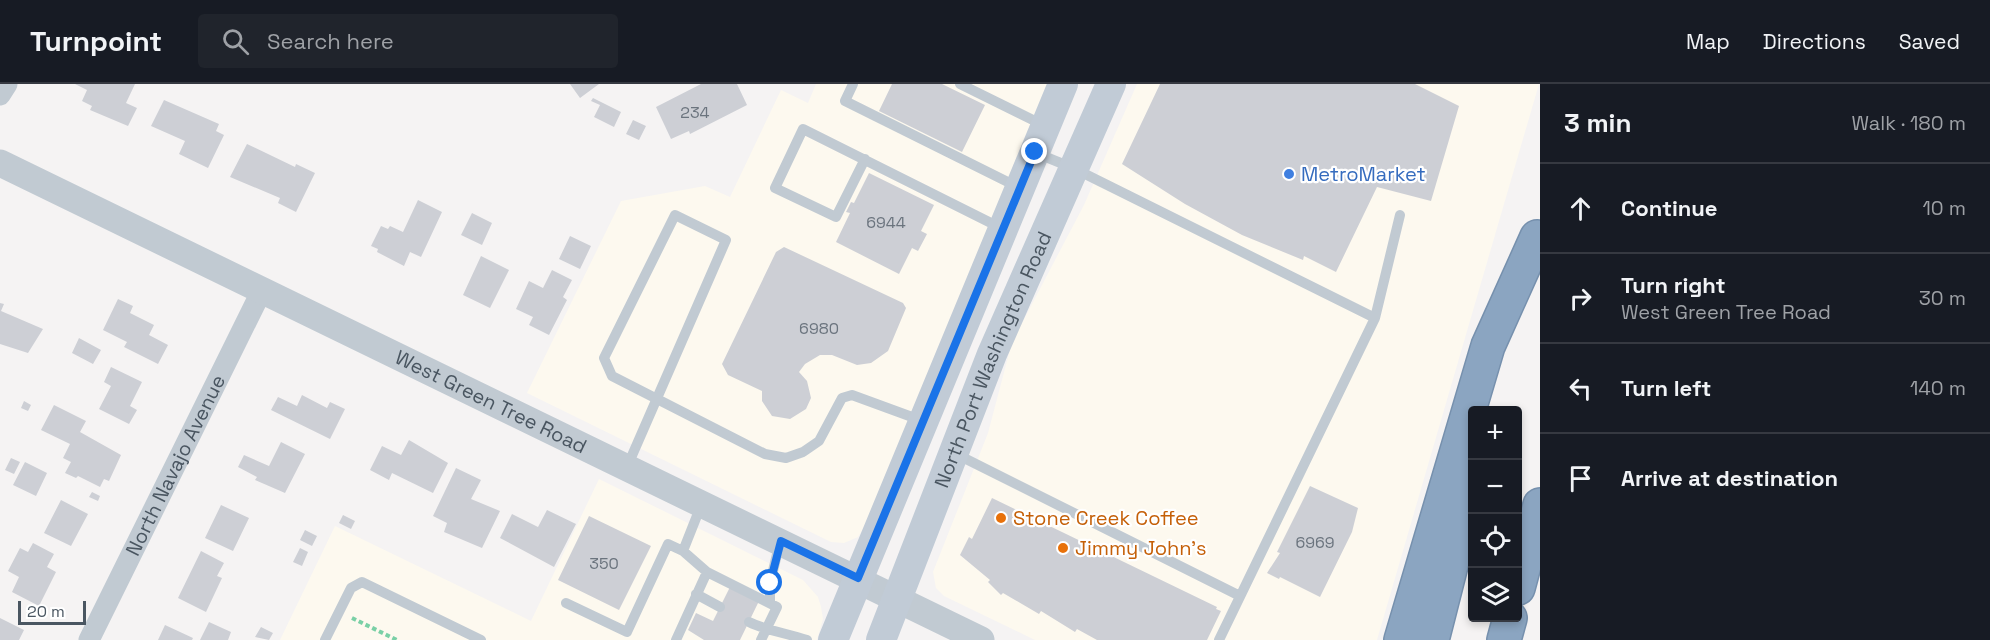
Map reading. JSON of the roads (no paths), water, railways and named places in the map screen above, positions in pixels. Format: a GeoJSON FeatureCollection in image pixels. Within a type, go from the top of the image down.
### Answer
{"type":"FeatureCollection","features":[{"type":"Feature","properties":{"kind":"highway"},"geometry":{"type":"LineString","coordinates":[[1492,406],[1538,230]]}},
{"type":"Feature","properties":{"kind":"highway"},"geometry":{"type":"LineString","coordinates":[[1401,640],[1488,346],[1538,230]]}},
{"type":"Feature","properties":{"kind":"highway"},"geometry":{"type":"LineString","coordinates":[[1432,640],[1468,502]]}},
{"type":"Feature","properties":{"kind":"highway"},"geometry":{"type":"LineString","coordinates":[[1522,573],[1540,505]]}},
{"type":"Feature","properties":{"kind":"highway"},"geometry":{"type":"LineString","coordinates":[[1504,640],[1509,622]]}},
{"type":"Feature","properties":{"kind":"main road","name":"North Port Washington Road"},"geometry":{"type":"LineString","coordinates":[[833,640],[1063,84]]}},
{"type":"Feature","properties":{"kind":"main road","name":"North Port Washington Road"},"geometry":{"type":"LineString","coordinates":[[881,640],[956,454],[992,354],[1111,84]]}},
{"type":"Feature","properties":{"kind":"street"},"geometry":{"type":"LineString","coordinates":[[0,95],[7,84]]}},
{"type":"Feature","properties":{"kind":"street","name":"West Green Tree Road"},"geometry":{"type":"LineString","coordinates":[[0,163],[858,578],[981,640]]}},
{"type":"Feature","properties":{"kind":"street","name":"North Navajo Avenue"},"geometry":{"type":"LineString","coordinates":[[89,640],[262,290]]}},
{"type":"Feature","properties":{"kind":"lane"},"geometry":{"type":"LineString","coordinates":[[853,84],[844,101],[1020,189]]}},
{"type":"Feature","properties":{"kind":"lane"},"geometry":{"type":"LineString","coordinates":[[960,84],[1040,140],[1073,168],[1375,318]]}},
{"type":"Feature","properties":{"kind":"lane"},"geometry":{"type":"LineString","coordinates":[[865,159],[836,217],[775,188],[803,129],[865,159],[1003,229]]}},
{"type":"Feature","properties":{"kind":"lane"},"geometry":{"type":"LineString","coordinates":[[1219,640],[1375,318],[1400,214]]}},
{"type":"Feature","properties":{"kind":"lane"},"geometry":{"type":"LineString","coordinates":[[627,467],[655,400],[726,240],[675,215],[604,357],[612,376],[655,400],[765,454],[786,458],[802,452],[819,441],[842,398],[852,395],[923,421]]}},
{"type":"Feature","properties":{"kind":"lane"},"geometry":{"type":"LineString","coordinates":[[956,454],[1240,596]]}},
{"type":"Feature","properties":{"kind":"lane"},"geometry":{"type":"LineString","coordinates":[[683,552],[702,503]]}},
{"type":"Feature","properties":{"kind":"lane"},"geometry":{"type":"LineString","coordinates":[[770,603],[770,583],[781,541]]}},
{"type":"Feature","properties":{"kind":"lane"},"geometry":{"type":"LineString","coordinates":[[566,603],[627,632],[668,544],[683,552],[707,572],[777,607],[763,635]]}},
{"type":"Feature","properties":{"kind":"lane"},"geometry":{"type":"LineString","coordinates":[[676,640],[707,572]]}},
{"type":"Feature","properties":{"kind":"lane"},"geometry":{"type":"LineString","coordinates":[[325,640],[351,588],[362,582],[481,640]]}},
{"type":"Feature","properties":{"kind":"lane"},"geometry":{"type":"LineString","coordinates":[[696,594],[720,607]]}},
{"type":"Feature","properties":{"kind":"lane"},"geometry":{"type":"LineString","coordinates":[[748,622],[763,635],[788,633],[807,640]]}},
{"type":"Feature","properties":{"kind":"place","name":"MetroMarket"},"geometry":{"type":"Point","coordinates":[1289,174]}},
{"type":"Feature","properties":{"kind":"place","name":"Stone Creek Coffee"},"geometry":{"type":"Point","coordinates":[1001,518]}},
{"type":"Feature","properties":{"kind":"place","name":"Jimmy John's"},"geometry":{"type":"Point","coordinates":[1063,548]}}]}
